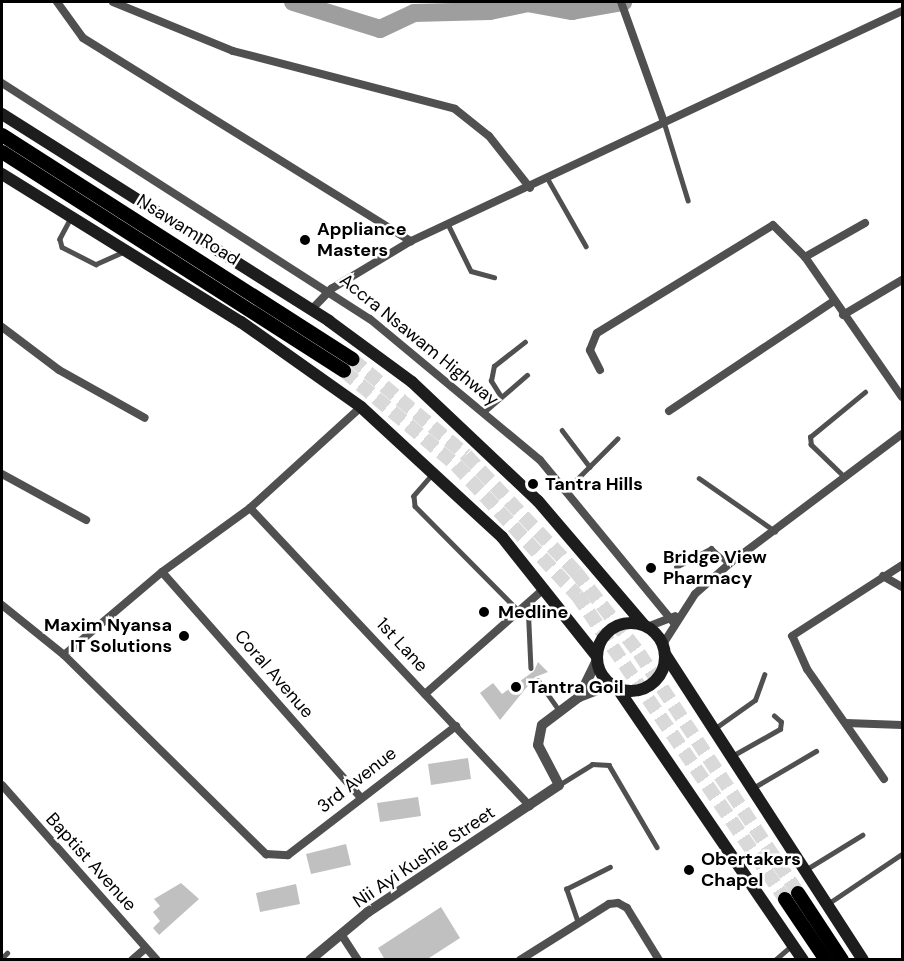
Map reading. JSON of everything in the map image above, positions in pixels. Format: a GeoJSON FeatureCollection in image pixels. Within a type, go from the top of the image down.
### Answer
{"type":"FeatureCollection","features":[{"type":"Feature","properties":{"kind":"highway","name":"Nsawam Road"},"geometry":{"type":"LineString","coordinates":[[2,135],[348,365],[2,152]]}},
{"type":"Feature","properties":{"kind":"highway"},"geometry":{"type":"LineString","coordinates":[[826,960],[791,896],[842,960]]}},
{"type":"Feature","properties":{"kind":"main road"},"geometry":{"type":"LineString","coordinates":[[2,114],[312,309],[412,382],[495,459],[646,626],[664,649],[712,730],[863,960]]}},
{"type":"Feature","properties":{"kind":"main road"},"geometry":{"type":"LineString","coordinates":[[2,174],[241,322],[361,407],[436,471],[545,588],[596,658],[803,960]]}},
{"type":"Feature","properties":{"kind":"main road"},"geometry":{"type":"LineString","coordinates":[[596,658],[612,628],[646,626]]}},
{"type":"Feature","properties":{"kind":"main road"},"geometry":{"type":"LineString","coordinates":[[614,687],[635,691],[655,681],[664,649]]}},
{"type":"Feature","properties":{"kind":"street"},"geometry":{"type":"LineString","coordinates":[[57,2],[83,38],[411,241]]}},
{"type":"Feature","properties":{"kind":"street"},"geometry":{"type":"LineString","coordinates":[[114,2],[242,54],[455,110],[489,136],[530,188]]}},
{"type":"Feature","properties":{"kind":"street"},"geometry":{"type":"LineString","coordinates":[[622,5],[664,122]]}},
{"type":"Feature","properties":{"kind":"street"},"geometry":{"type":"LineString","coordinates":[[312,309],[331,289],[411,241],[549,180],[664,122],[903,11]]}},
{"type":"Feature","properties":{"kind":"street","name":"Accra Nsawam Highway"},"geometry":{"type":"LineString","coordinates":[[2,83],[331,289],[540,460],[674,619]]}},
{"type":"Feature","properties":{"kind":"street"},"geometry":{"type":"LineString","coordinates":[[805,257],[865,223]]}},
{"type":"Feature","properties":{"kind":"street"},"geometry":{"type":"LineString","coordinates":[[600,370],[590,350],[597,333],[766,225],[778,228],[805,257],[843,315],[903,397]]}},
{"type":"Feature","properties":{"kind":"street"},"geometry":{"type":"LineString","coordinates":[[843,315],[903,280]]}},
{"type":"Feature","properties":{"kind":"street"},"geometry":{"type":"LineString","coordinates":[[669,411],[834,301]]}},
{"type":"Feature","properties":{"kind":"street"},"geometry":{"type":"LineString","coordinates":[[2,327],[59,370],[145,418]]}},
{"type":"Feature","properties":{"kind":"street"},"geometry":{"type":"LineString","coordinates":[[2,606],[64,655],[162,572],[250,508],[361,407]]}},
{"type":"Feature","properties":{"kind":"street"},"geometry":{"type":"LineString","coordinates":[[664,649],[674,619],[729,564],[776,532],[843,476],[903,434]]}},
{"type":"Feature","properties":{"kind":"street"},"geometry":{"type":"LineString","coordinates":[[2,474],[86,520]]}},
{"type":"Feature","properties":{"kind":"street","name":"1st Lane"},"geometry":{"type":"LineString","coordinates":[[250,508],[530,806]]}},
{"type":"Feature","properties":{"kind":"street"},"geometry":{"type":"LineString","coordinates":[[884,779],[792,646],[792,636],[903,565]]}},
{"type":"Feature","properties":{"kind":"street","name":"Coral Avenue"},"geometry":{"type":"LineString","coordinates":[[162,572],[361,798]]}},
{"type":"Feature","properties":{"kind":"street"},"geometry":{"type":"LineString","coordinates":[[884,576],[903,587]]}},
{"type":"Feature","properties":{"kind":"street"},"geometry":{"type":"LineString","coordinates":[[425,694],[545,588]]}},
{"type":"Feature","properties":{"kind":"street"},"geometry":{"type":"LineString","coordinates":[[646,626],[674,619]]}},
{"type":"Feature","properties":{"kind":"street","name":"3rd Avenue"},"geometry":{"type":"LineString","coordinates":[[64,655],[266,854],[277,857],[288,855],[456,726]]}},
{"type":"Feature","properties":{"kind":"street"},"geometry":{"type":"LineString","coordinates":[[579,697],[596,658]]}},
{"type":"Feature","properties":{"kind":"street"},"geometry":{"type":"LineString","coordinates":[[559,786],[537,739],[542,725],[579,697],[614,687]]}},
{"type":"Feature","properties":{"kind":"street"},"geometry":{"type":"LineString","coordinates":[[846,723],[903,725]]}},
{"type":"Feature","properties":{"kind":"street","name":"Baptist Avenue"},"geometry":{"type":"LineString","coordinates":[[2,785],[157,960]]}},
{"type":"Feature","properties":{"kind":"street","name":"Nii Ayi Kushie Street"},"geometry":{"type":"LineString","coordinates":[[310,960],[341,934],[559,786]]}},
{"type":"Feature","properties":{"kind":"street"},"geometry":{"type":"LineString","coordinates":[[520,960],[578,923],[618,903],[627,908],[658,960]]}},
{"type":"Feature","properties":{"kind":"street"},"geometry":{"type":"LineString","coordinates":[[341,934],[358,960]]}},
{"type":"Feature","properties":{"kind":"street"},"geometry":{"type":"LineString","coordinates":[[132,960],[146,948]]}},
{"type":"Feature","properties":{"kind":"lane"},"geometry":{"type":"LineString","coordinates":[[664,122],[688,200]]}},
{"type":"Feature","properties":{"kind":"lane"},"geometry":{"type":"LineString","coordinates":[[549,180],[586,246]]}},
{"type":"Feature","properties":{"kind":"lane"},"geometry":{"type":"LineString","coordinates":[[71,218],[60,239],[62,247],[96,264],[124,251]]}},
{"type":"Feature","properties":{"kind":"lane"},"geometry":{"type":"LineString","coordinates":[[448,224],[471,271],[494,277]]}},
{"type":"Feature","properties":{"kind":"lane"},"geometry":{"type":"LineString","coordinates":[[501,397],[491,381],[494,366],[525,342]]}},
{"type":"Feature","properties":{"kind":"lane"},"geometry":{"type":"LineString","coordinates":[[483,413],[527,375]]}},
{"type":"Feature","properties":{"kind":"lane"},"geometry":{"type":"LineString","coordinates":[[843,476],[811,445],[810,436],[865,392]]}},
{"type":"Feature","properties":{"kind":"lane"},"geometry":{"type":"LineString","coordinates":[[562,430],[590,467]]}},
{"type":"Feature","properties":{"kind":"lane"},"geometry":{"type":"LineString","coordinates":[[565,491],[617,439]]}},
{"type":"Feature","properties":{"kind":"lane"},"geometry":{"type":"LineString","coordinates":[[436,471],[414,495],[415,506],[519,611]]}},
{"type":"Feature","properties":{"kind":"lane"},"geometry":{"type":"LineString","coordinates":[[699,478],[776,532]]}},
{"type":"Feature","properties":{"kind":"lane"},"geometry":{"type":"LineString","coordinates":[[676,567],[711,548],[729,564]]}},
{"type":"Feature","properties":{"kind":"lane"},"geometry":{"type":"LineString","coordinates":[[528,603],[531,668]]}},
{"type":"Feature","properties":{"kind":"lane"},"geometry":{"type":"LineString","coordinates":[[712,730],[755,700],[765,675]]}},
{"type":"Feature","properties":{"kind":"lane"},"geometry":{"type":"LineString","coordinates":[[538,680],[560,710]]}},
{"type":"Feature","properties":{"kind":"lane"},"geometry":{"type":"LineString","coordinates":[[730,757],[780,729],[781,722],[774,716]]}},
{"type":"Feature","properties":{"kind":"lane"},"geometry":{"type":"LineString","coordinates":[[751,790],[816,751]]}},
{"type":"Feature","properties":{"kind":"lane"},"geometry":{"type":"LineString","coordinates":[[559,786],[592,764],[609,765],[657,847]]}},
{"type":"Feature","properties":{"kind":"lane"},"geometry":{"type":"LineString","coordinates":[[805,871],[862,835]]}},
{"type":"Feature","properties":{"kind":"lane"},"geometry":{"type":"LineString","coordinates":[[827,905],[903,854]]}},
{"type":"Feature","properties":{"kind":"lane"},"geometry":{"type":"LineString","coordinates":[[578,923],[566,889],[610,867]]}},
{"type":"Feature","properties":{"kind":"lane"},"geometry":{"type":"LineString","coordinates":[[775,960],[793,944]]}},
{"type":"Feature","properties":{"kind":"lane"},"geometry":{"type":"LineString","coordinates":[[2,958],[7,953]]}},
{"type":"Feature","properties":{"kind":"building"},"geometry":{"type":"Polygon","coordinates":[[[538,662],[548,672],[535,677],[500,720],[480,693],[493,683],[502,694],[534,671],[538,662]]]}},
{"type":"Feature","properties":{"kind":"building"},"geometry":{"type":"Polygon","coordinates":[[[468,758],[471,779],[431,785],[428,764],[468,758]]]}},
{"type":"Feature","properties":{"kind":"building"},"geometry":{"type":"Polygon","coordinates":[[[418,797],[421,816],[380,822],[377,803],[418,797]]]}},
{"type":"Feature","properties":{"kind":"building"},"geometry":{"type":"Polygon","coordinates":[[[346,844],[351,865],[311,874],[306,854],[346,844]]]}},
{"type":"Feature","properties":{"kind":"building"},"geometry":{"type":"Polygon","coordinates":[[[181,883],[199,899],[159,935],[153,928],[160,921],[153,912],[160,906],[154,899],[181,883]]]}},
{"type":"Feature","properties":{"kind":"building"},"geometry":{"type":"Polygon","coordinates":[[[296,884],[300,904],[260,912],[256,893],[296,884]]]}},
{"type":"Feature","properties":{"kind":"building"},"geometry":{"type":"Polygon","coordinates":[[[441,907],[460,938],[426,960],[385,960],[378,948],[441,907]]]}},
{"type":"Feature","properties":{"kind":"waterway"},"geometry":{"type":"LineString","coordinates":[[293,2],[380,29],[414,13],[490,11],[527,3],[572,11],[623,2]]}},
{"type":"Feature","properties":{"kind":"tunnel"},"geometry":{"type":"LineString","coordinates":[[352,359],[466,455],[576,572],[639,653],[798,893]]}},
{"type":"Feature","properties":{"kind":"tunnel"},"geometry":{"type":"LineString","coordinates":[[344,371],[456,465],[577,595],[785,899]]}},
{"type":"Feature","properties":{"kind":"place","name":"Appliance Masters"},"geometry":{"type":"Point","coordinates":[305,240]}},
{"type":"Feature","properties":{"kind":"place","name":"Tantra Hills"},"geometry":{"type":"Point","coordinates":[533,484]}},
{"type":"Feature","properties":{"kind":"place","name":"Bridge View Pharmacy"},"geometry":{"type":"Point","coordinates":[651,568]}},
{"type":"Feature","properties":{"kind":"place","name":"Medline"},"geometry":{"type":"Point","coordinates":[484,612]}},
{"type":"Feature","properties":{"kind":"place","name":"Maxim Nyansa IT Solutions"},"geometry":{"type":"Point","coordinates":[184,636]}},
{"type":"Feature","properties":{"kind":"place","name":"Tantra Goil"},"geometry":{"type":"Point","coordinates":[516,687]}},
{"type":"Feature","properties":{"kind":"place","name":"Obertakers Chapel"},"geometry":{"type":"Point","coordinates":[689,870]}}]}
